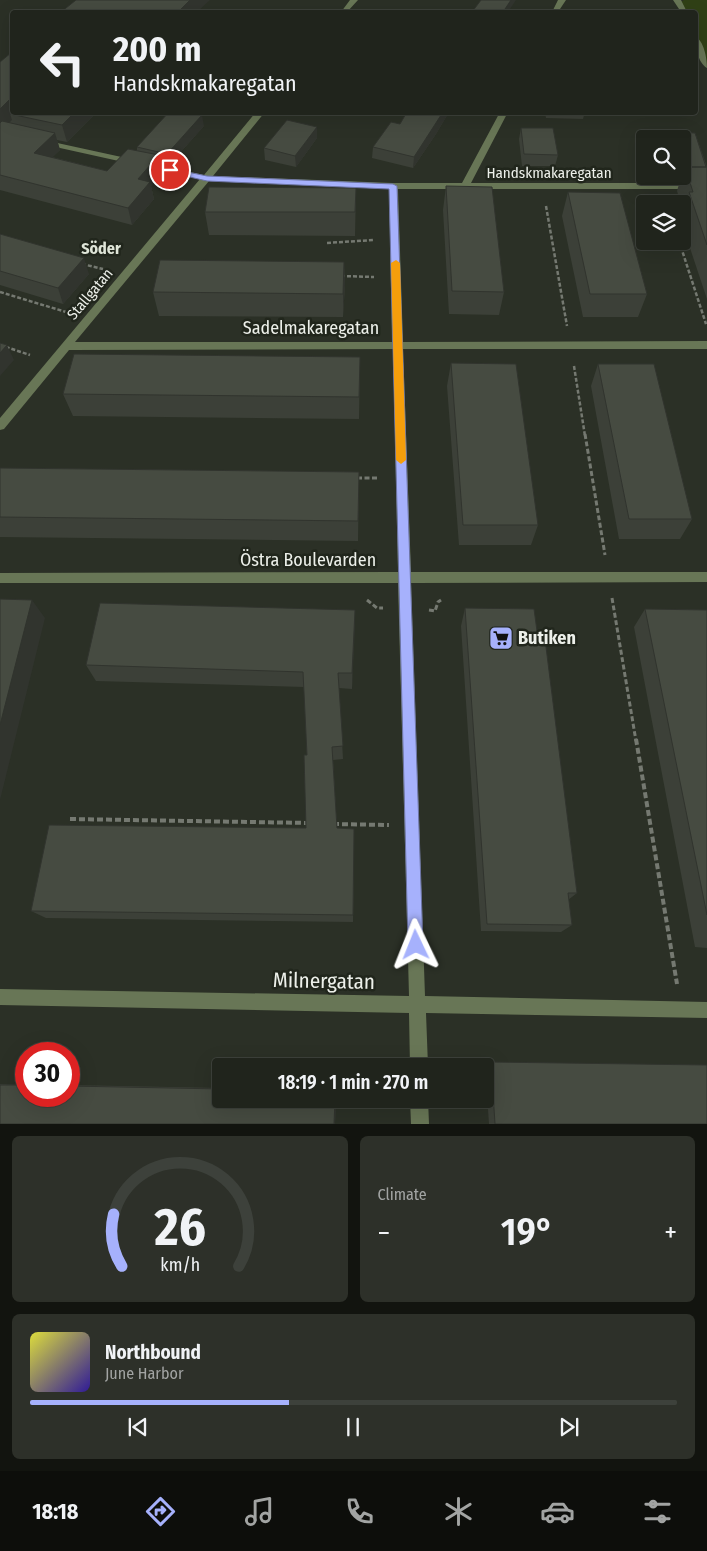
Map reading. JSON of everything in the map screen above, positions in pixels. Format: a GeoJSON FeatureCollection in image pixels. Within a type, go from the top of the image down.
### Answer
{"type":"FeatureCollection","features":[{"type":"Feature","properties":{"kind":"street"},"geometry":{"type":"LineString","coordinates":[[346,10],[354,0]]}},
{"type":"Feature","properties":{"kind":"street"},"geometry":{"type":"LineString","coordinates":[[698,45],[707,66]]}},
{"type":"Feature","properties":{"kind":"street","name":"Stallgatan"},"geometry":{"type":"LineString","coordinates":[[0,426],[259,115]]}},
{"type":"Feature","properties":{"kind":"street"},"geometry":{"type":"LineString","coordinates":[[465,187],[502,115]]}},
{"type":"Feature","properties":{"kind":"street","name":"Handskmakaregatan"},"geometry":{"type":"LineString","coordinates":[[34,140],[207,178],[393,186],[707,186]]}},
{"type":"Feature","properties":{"kind":"street"},"geometry":{"type":"LineString","coordinates":[[393,186],[419,1058]]}},
{"type":"Feature","properties":{"kind":"street","name":"Sadelmakaregatan"},"geometry":{"type":"LineString","coordinates":[[66,346],[707,345]]}},
{"type":"Feature","properties":{"kind":"street","name":"Östra Boulevarden"},"geometry":{"type":"LineString","coordinates":[[0,578],[707,576]]}},
{"type":"Feature","properties":{"kind":"street","name":"Milnergatan"},"geometry":{"type":"LineString","coordinates":[[0,997],[707,1010]]}},
{"type":"Feature","properties":{"kind":"street"},"geometry":{"type":"LineString","coordinates":[[419,1108],[420,1124]]}},
{"type":"Feature","properties":{"kind":"path"},"geometry":{"type":"LineString","coordinates":[[327,243],[395,239]]}},
{"type":"Feature","properties":{"kind":"path"},"geometry":{"type":"LineString","coordinates":[[682,250],[706,325]]}},
{"type":"Feature","properties":{"kind":"path"},"geometry":{"type":"LineString","coordinates":[[77,262],[125,276]]}},
{"type":"Feature","properties":{"kind":"path"},"geometry":{"type":"LineString","coordinates":[[338,276],[396,277]]}},
{"type":"Feature","properties":{"kind":"path"},"geometry":{"type":"LineString","coordinates":[[0,292],[88,319]]}},
{"type":"Feature","properties":{"kind":"path"},"geometry":{"type":"LineString","coordinates":[[0,345],[52,362]]}},
{"type":"Feature","properties":{"kind":"path"},"geometry":{"type":"LineString","coordinates":[[353,478],[402,478]]}},
{"type":"Feature","properties":{"kind":"path"},"geometry":{"type":"LineString","coordinates":[[70,819],[314,823]]}},
{"type":"Feature","properties":{"kind":"path"},"geometry":{"type":"LineString","coordinates":[[324,824],[412,825]]}},
{"type":"Feature","properties":{"kind":"green space"},"geometry":{"type":"Polygon","coordinates":[[[684,0],[707,0],[707,66],[698,45],[698,10],[683,10],[680,3],[684,0]]]}},
{"type":"Feature","properties":{"kind":"building"},"geometry":{"type":"Polygon","coordinates":[[[76,0],[190,0],[180,10],[64,10],[76,0]]]}},
{"type":"Feature","properties":{"kind":"building"},"geometry":{"type":"Polygon","coordinates":[[[481,0],[511,0],[504,10],[474,10],[481,0]]]}},
{"type":"Feature","properties":{"kind":"building"},"geometry":{"type":"Polygon","coordinates":[[[10,54],[10,99],[0,109],[0,62],[10,54]]]}},
{"type":"Feature","properties":{"kind":"building"},"geometry":{"type":"Polygon","coordinates":[[[15,115],[72,115],[62,125],[15,115]]]}},
{"type":"Feature","properties":{"kind":"building"},"geometry":{"type":"Polygon","coordinates":[[[166,115],[202,115],[167,154],[137,147],[166,115]]]}},
{"type":"Feature","properties":{"kind":"building"},"geometry":{"type":"Polygon","coordinates":[[[405,115],[441,115],[414,157],[373,147],[391,122],[400,124],[405,115]]]}},
{"type":"Feature","properties":{"kind":"building"},"geometry":{"type":"Polygon","coordinates":[[[287,120],[317,127],[295,156],[264,148],[287,120]]]}},
{"type":"Feature","properties":{"kind":"building"},"geometry":{"type":"Polygon","coordinates":[[[2,121],[55,133],[34,153],[107,171],[128,149],[159,155],[138,179],[150,182],[128,208],[0,175],[0,123],[2,121]]]}},
{"type":"Feature","properties":{"kind":"building"},"geometry":{"type":"Polygon","coordinates":[[[521,128],[553,128],[558,155],[524,154],[521,128]]]}},
{"type":"Feature","properties":{"kind":"building"},"geometry":{"type":"Polygon","coordinates":[[[691,133],[695,133],[706,167],[691,167],[691,133]]]}},
{"type":"Feature","properties":{"kind":"building"},"geometry":{"type":"Polygon","coordinates":[[[691,167],[707,167],[707,245],[689,192],[693,192],[691,185],[691,167]]]}},
{"type":"Feature","properties":{"kind":"building"},"geometry":{"type":"Polygon","coordinates":[[[446,186],[492,187],[504,292],[452,291],[446,186]]]}},
{"type":"Feature","properties":{"kind":"building"},"geometry":{"type":"Polygon","coordinates":[[[209,187],[356,188],[355,212],[205,212],[209,187]]]}},
{"type":"Feature","properties":{"kind":"building"},"geometry":{"type":"Polygon","coordinates":[[[568,192],[620,193],[647,294],[590,294],[568,192]]]}},
{"type":"Feature","properties":{"kind":"building"},"geometry":{"type":"Polygon","coordinates":[[[0,234],[84,258],[58,288],[0,271],[0,234]]]}},
{"type":"Feature","properties":{"kind":"building"},"geometry":{"type":"Polygon","coordinates":[[[160,260],[344,262],[343,294],[153,292],[160,260]]]}},
{"type":"Feature","properties":{"kind":"building"},"geometry":{"type":"Polygon","coordinates":[[[0,343],[7,345],[0,353],[0,343]]]}},
{"type":"Feature","properties":{"kind":"building"},"geometry":{"type":"Polygon","coordinates":[[[74,354],[360,357],[359,397],[63,394],[74,354]]]}},
{"type":"Feature","properties":{"kind":"building"},"geometry":{"type":"Polygon","coordinates":[[[451,363],[516,364],[538,525],[463,525],[451,363]]]}},
{"type":"Feature","properties":{"kind":"building"},"geometry":{"type":"Polygon","coordinates":[[[598,364],[654,364],[692,519],[629,519],[598,364]]]}},
{"type":"Feature","properties":{"kind":"building"},"geometry":{"type":"Polygon","coordinates":[[[0,468],[359,472],[358,521],[0,517],[0,468]]]}},
{"type":"Feature","properties":{"kind":"building"},"geometry":{"type":"Polygon","coordinates":[[[0,599],[32,600],[0,725],[0,599]]]}},
{"type":"Feature","properties":{"kind":"building"},"geometry":{"type":"Polygon","coordinates":[[[100,603],[355,610],[352,673],[338,673],[343,746],[332,747],[337,828],[354,829],[353,915],[31,911],[49,825],[306,828],[304,755],[307,755],[303,672],[86,665],[100,603]]]}},
{"type":"Feature","properties":{"kind":"building"},"geometry":{"type":"Polygon","coordinates":[[[465,608],[534,609],[537,631],[544,631],[577,893],[568,893],[572,925],[487,924],[465,608]]]}},
{"type":"Feature","properties":{"kind":"building"},"geometry":{"type":"Polygon","coordinates":[[[645,609],[707,610],[707,915],[645,609]]]}},
{"type":"Feature","properties":{"kind":"building"},"geometry":{"type":"Polygon","coordinates":[[[494,1062],[707,1065],[707,1124],[495,1124],[494,1062]]]}},
{"type":"Feature","properties":{"kind":"building"},"geometry":{"type":"Polygon","coordinates":[[[0,1085],[15,1085],[15,1107],[80,1107],[80,1086],[212,1089],[212,1108],[335,1108],[334,1124],[0,1124],[0,1085]]]}},
{"type":"Feature","properties":{"kind":"slow traffic"},"geometry":{"type":"LineString","coordinates":[[396,263],[401,460]]}},
{"type":"Feature","properties":{"kind":"place","name":"Butiken"},"geometry":{"type":"Point","coordinates":[501,638]}},
{"type":"Feature","properties":{"kind":"district","name":"Söder"},"geometry":{"type":"Point","coordinates":[101,248]}},
{"type":"Feature","properties":{"kind":"route"},"geometry":{"type":"LineString","coordinates":[[170,170],[207,178],[393,186],[416,945]]}}]}
